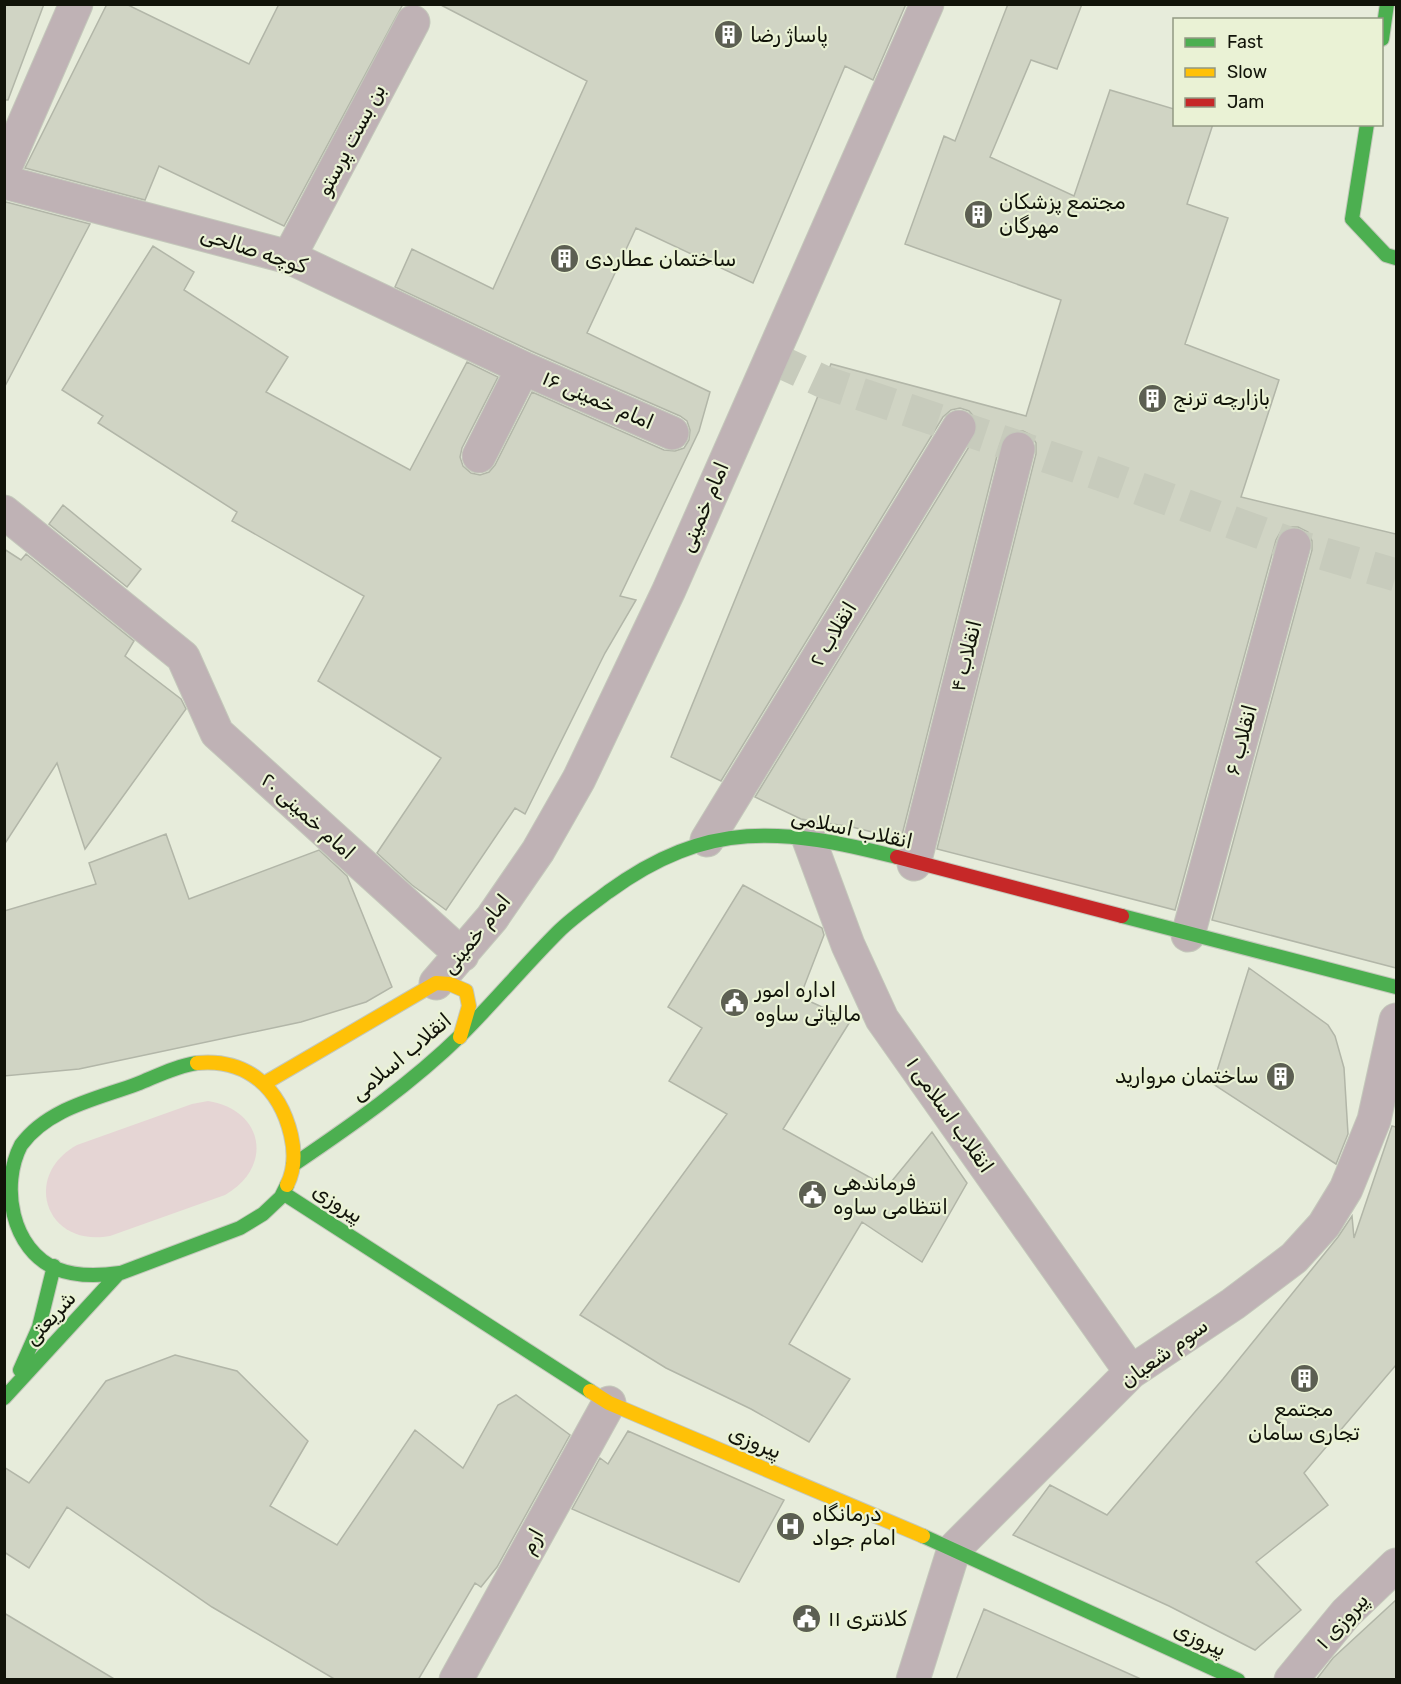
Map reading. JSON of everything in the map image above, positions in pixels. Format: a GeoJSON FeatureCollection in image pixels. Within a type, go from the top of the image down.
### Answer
{"type":"FeatureCollection","features":[{"type":"Feature","properties":{"kind":"street"},"geometry":{"type":"LineString","coordinates":[[4,170],[76,4]]}},
{"type":"Feature","properties":{"kind":"street","name":"امام خمینی"},"geometry":{"type":"LineString","coordinates":[[436,983],[492,918],[538,851],[579,779],[615,707],[927,4]]}},
{"type":"Feature","properties":{"kind":"street"},"geometry":{"type":"LineString","coordinates":[[1383,32],[1387,4]]}},
{"type":"Feature","properties":{"kind":"street","name":"بن بست پرستو"},"geometry":{"type":"LineString","coordinates":[[289,257],[413,22]]}},
{"type":"Feature","properties":{"kind":"street"},"geometry":{"type":"LineString","coordinates":[[1367,126],[1352,219],[1386,255],[1396,258]]}},
{"type":"Feature","properties":{"kind":"street","name":"کوچه صالحی"},"geometry":{"type":"LineString","coordinates":[[4,182],[289,257],[523,368]]}},
{"type":"Feature","properties":{"kind":"street"},"geometry":{"type":"LineString","coordinates":[[479,456],[523,368]]}},
{"type":"Feature","properties":{"kind":"street","name":"امام خمینی ۱۶"},"geometry":{"type":"LineString","coordinates":[[523,368],[672,433]]}},
{"type":"Feature","properties":{"kind":"street","name":"انقلاب ۲"},"geometry":{"type":"LineString","coordinates":[[707,840],[959,427]]}},
{"type":"Feature","properties":{"kind":"street","name":"انقلاب ۴"},"geometry":{"type":"LineString","coordinates":[[914,864],[1018,449]]}},
{"type":"Feature","properties":{"kind":"street","name":"امام خمینی ۲۰"},"geometry":{"type":"LineString","coordinates":[[4,512],[183,657],[217,733],[462,954]]}},
{"type":"Feature","properties":{"kind":"street","name":"انقلاب ۶"},"geometry":{"type":"LineString","coordinates":[[1188,935],[1294,545]]}},
{"type":"Feature","properties":{"kind":"street","name":"انقلاب اسلامی"},"geometry":{"type":"LineString","coordinates":[[293,1165],[384,1103],[460,1037],[569,923],[621,882],[666,854],[707,840],[758,834],[808,837],[1396,987]]}},
{"type":"Feature","properties":{"kind":"street","name":"انقلاب اسلامی ۱"},"geometry":{"type":"LineString","coordinates":[[808,837],[848,945],[882,1019],[1131,1372]]}},
{"type":"Feature","properties":{"kind":"street"},"geometry":{"type":"LineString","coordinates":[[265,1083],[436,983],[454,982],[465,989],[470,1000],[468,1016],[460,1037]]}},
{"type":"Feature","properties":{"kind":"street","name":"سوم شعبان"},"geometry":{"type":"LineString","coordinates":[[913,1680],[954,1550],[1131,1372],[1233,1304],[1294,1258],[1324,1225],[1346,1189],[1374,1120],[1396,1020]]}},
{"type":"Feature","properties":{"kind":"street"},"geometry":{"type":"LineString","coordinates":[[16,1126],[38,1124],[72,1107],[183,1067],[209,1062],[238,1068],[265,1083],[284,1106],[294,1134],[293,1165],[283,1193],[263,1216],[240,1230],[120,1273],[93,1278],[73,1275],[33,1254],[17,1233],[6,1205],[8,1175],[19,1147],[38,1124]]}},
{"type":"Feature","properties":{"kind":"street","name":"پیروزی"},"geometry":{"type":"LineString","coordinates":[[283,1193],[609,1403],[954,1550],[1238,1680]]}},
{"type":"Feature","properties":{"kind":"street","name":"شریعتی"},"geometry":{"type":"LineString","coordinates":[[7,1394],[39,1327],[54,1266]]}},
{"type":"Feature","properties":{"kind":"street","name":"شریعتی"},"geometry":{"type":"LineString","coordinates":[[7,1394],[120,1273]]}},
{"type":"Feature","properties":{"kind":"street","name":"ارم"},"geometry":{"type":"LineString","coordinates":[[456,1680],[609,1403]]}},
{"type":"Feature","properties":{"kind":"street","name":"پیروزی ۱"},"geometry":{"type":"LineString","coordinates":[[1291,1680],[1346,1613],[1396,1565]]}},
{"type":"Feature","properties":{"kind":"shaded area"},"geometry":{"type":"Polygon","coordinates":[[[208,1101],[227,1106],[251,1127],[256,1141],[256,1155],[251,1170],[241,1183],[225,1195],[110,1236],[88,1237],[70,1231],[57,1221],[48,1207],[46,1191],[50,1174],[60,1158],[77,1145],[192,1104],[208,1101]]]}},
{"type":"Feature","properties":{"kind":"building"},"geometry":{"type":"Polygon","coordinates":[[[4,4],[44,4],[8,100],[4,100],[4,4]]]}},
{"type":"Feature","properties":{"kind":"building"},"geometry":{"type":"Polygon","coordinates":[[[107,4],[126,4],[249,64],[279,4],[403,4],[284,226],[159,166],[145,200],[25,168],[107,4]]]}},
{"type":"Feature","properties":{"kind":"building"},"geometry":{"type":"Polygon","coordinates":[[[439,4],[906,4],[873,80],[845,66],[753,283],[636,228],[587,333],[710,392],[699,431],[620,596],[636,600],[605,653],[525,814],[515,808],[446,910],[412,885],[377,853],[441,758],[318,681],[364,596],[232,521],[237,512],[98,423],[103,416],[62,390],[153,246],[194,272],[184,290],[288,357],[266,392],[410,470],[467,362],[498,377],[462,448],[460,457],[463,466],[471,473],[480,475],[489,472],[495,465],[532,392],[664,450],[675,451],[684,448],[689,440],[690,430],[687,421],[680,416],[531,351],[395,287],[412,249],[493,289],[587,81],[439,4]]]}},
{"type":"Feature","properties":{"kind":"building"},"geometry":{"type":"Polygon","coordinates":[[[1008,4],[1082,4],[1057,69],[1031,60],[990,157],[1074,196],[1110,90],[1173,109],[1173,126],[1212,126],[1187,204],[1228,218],[1185,344],[1279,380],[1241,497],[1396,534],[1396,968],[1212,920],[1312,550],[1312,541],[1308,532],[1298,527],[1290,527],[1281,531],[1276,540],[1175,910],[937,849],[1036,454],[1036,443],[1031,435],[1023,431],[1012,431],[1004,436],[1000,444],[901,839],[852,827],[801,819],[755,797],[975,437],[978,428],[976,419],[969,411],[960,408],[951,410],[943,417],[721,781],[671,757],[831,364],[1026,416],[1061,300],[905,244],[944,136],[955,141],[1008,4]]]}},
{"type":"Feature","properties":{"kind":"building"},"geometry":{"type":"Polygon","coordinates":[[[6,202],[90,224],[4,388],[4,205],[6,202]]]}},
{"type":"Feature","properties":{"kind":"building"},"geometry":{"type":"Polygon","coordinates":[[[63,505],[141,569],[127,587],[49,524],[63,505]]]}},
{"type":"Feature","properties":{"kind":"building"},"geometry":{"type":"Polygon","coordinates":[[[4,549],[21,560],[26,554],[134,641],[125,656],[181,699],[186,709],[85,849],[57,763],[4,845],[4,549]]]}},
{"type":"Feature","properties":{"kind":"building"},"geometry":{"type":"Polygon","coordinates":[[[166,834],[189,899],[319,850],[347,876],[392,987],[366,1002],[301,1022],[79,1069],[4,1076],[4,911],[96,884],[89,863],[166,834]]]}},
{"type":"Feature","properties":{"kind":"building"},"geometry":{"type":"Polygon","coordinates":[[[743,885],[822,928],[824,935],[800,997],[851,1020],[783,1129],[887,1187],[932,1132],[967,1183],[922,1262],[862,1222],[789,1344],[850,1379],[809,1442],[751,1409],[666,1368],[580,1315],[727,1114],[669,1081],[702,1028],[668,1007],[743,885]]]}},
{"type":"Feature","properties":{"kind":"building","name":"ساختمان مروارید"},"geometry":{"type":"Polygon","coordinates":[[[1249,968],[1328,1025],[1335,1036],[1344,1068],[1348,1134],[1336,1164],[1213,1084],[1249,968]]]}},
{"type":"Feature","properties":{"kind":"building"},"geometry":{"type":"Polygon","coordinates":[[[1392,1126],[1396,1127],[1396,1365],[1304,1473],[1328,1505],[1256,1562],[1301,1610],[1255,1650],[1169,1606],[1013,1535],[1050,1485],[1107,1515],[1223,1379],[1338,1237],[1352,1216],[1354,1238],[1392,1126]]]}},
{"type":"Feature","properties":{"kind":"building"},"geometry":{"type":"Polygon","coordinates":[[[175,1355],[237,1371],[308,1441],[270,1506],[337,1545],[415,1430],[463,1468],[498,1405],[516,1395],[570,1435],[497,1567],[481,1587],[475,1583],[418,1680],[336,1680],[212,1607],[67,1507],[29,1568],[4,1552],[4,1467],[29,1483],[106,1381],[175,1355]]]}},
{"type":"Feature","properties":{"kind":"building"},"geometry":{"type":"Polygon","coordinates":[[[628,1431],[784,1500],[739,1582],[572,1509],[600,1458],[608,1464],[628,1431]]]}},
{"type":"Feature","properties":{"kind":"building"},"geometry":{"type":"Polygon","coordinates":[[[1396,1600],[1396,1680],[1316,1680],[1333,1658],[1396,1600]]]}},
{"type":"Feature","properties":{"kind":"building"},"geometry":{"type":"Polygon","coordinates":[[[984,1609],[1143,1680],[956,1680],[984,1609]]]}},
{"type":"Feature","properties":{"kind":"building"},"geometry":{"type":"Polygon","coordinates":[[[4,1613],[116,1680],[4,1680],[4,1613]]]}},
{"type":"Feature","properties":{"kind":"tunnel"},"geometry":{"type":"LineString","coordinates":[[770,357],[824,382],[1099,474],[1294,545],[1396,575]]}},
{"type":"Feature","properties":{"kind":"traffic: fast"},"geometry":{"type":"LineString","coordinates":[[1383,32],[1387,4]]}},
{"type":"Feature","properties":{"kind":"traffic: fast"},"geometry":{"type":"LineString","coordinates":[[1367,126],[1352,219],[1386,255],[1396,258]]}},
{"type":"Feature","properties":{"kind":"traffic: fast"},"geometry":{"type":"LineString","coordinates":[[293,1165],[402,1087],[462,1034],[576,916],[644,868],[679,852],[713,841],[747,836],[782,836],[818,840],[897,857]]}},
{"type":"Feature","properties":{"kind":"traffic: fast"},"geometry":{"type":"LineString","coordinates":[[1122,916],[1396,987]]}},
{"type":"Feature","properties":{"kind":"traffic: fast"},"geometry":{"type":"LineString","coordinates":[[120,1273],[88,1275],[65,1272],[41,1260],[29,1247],[14,1215],[11,1179],[15,1161],[21,1145],[32,1132],[59,1113],[174,1069],[197,1063]]}},
{"type":"Feature","properties":{"kind":"traffic: fast"},"geometry":{"type":"LineString","coordinates":[[4,1398],[118,1274],[240,1228],[263,1214],[281,1197],[287,1185]]}},
{"type":"Feature","properties":{"kind":"traffic: fast"},"geometry":{"type":"LineString","coordinates":[[283,1193],[590,1391]]}},
{"type":"Feature","properties":{"kind":"traffic: fast"},"geometry":{"type":"LineString","coordinates":[[20,1370],[39,1327],[54,1266]]}},
{"type":"Feature","properties":{"kind":"traffic: fast"},"geometry":{"type":"LineString","coordinates":[[923,1536],[1238,1680]]}},
{"type":"Feature","properties":{"kind":"traffic: slow"},"geometry":{"type":"LineString","coordinates":[[265,1083],[436,983],[450,984],[466,991],[469,1006],[460,1037]]}},
{"type":"Feature","properties":{"kind":"traffic: slow"},"geometry":{"type":"LineString","coordinates":[[197,1063],[215,1063],[246,1071],[270,1091],[286,1118],[291,1135],[294,1154],[293,1167],[287,1185]]}},
{"type":"Feature","properties":{"kind":"traffic: slow"},"geometry":{"type":"LineString","coordinates":[[590,1391],[609,1403],[923,1536]]}},
{"type":"Feature","properties":{"kind":"traffic: jam"},"geometry":{"type":"LineString","coordinates":[[897,857],[1122,916]]}},
{"type":"Feature","properties":{"kind":"place","name":"پاساژ رضا"},"geometry":{"type":"Point","coordinates":[729,35]}},
{"type":"Feature","properties":{"kind":"place","name":"مجتمع پزشكان مهرگان"},"geometry":{"type":"Point","coordinates":[978,214]}},
{"type":"Feature","properties":{"kind":"place","name":"ساختمان عطاردی"},"geometry":{"type":"Point","coordinates":[564,259]}},
{"type":"Feature","properties":{"kind":"place","name":"بازارچه ترنج"},"geometry":{"type":"Point","coordinates":[1152,398]}},
{"type":"Feature","properties":{"kind":"place","name":"اداره امور مالیاتی ساوه"},"geometry":{"type":"Point","coordinates":[734,1002]}},
{"type":"Feature","properties":{"kind":"place","name":"ساختمان مروارید"},"geometry":{"type":"Point","coordinates":[1280,1076]}},
{"type":"Feature","properties":{"kind":"place","name":"فرماندهی انتظامی ساوه"},"geometry":{"type":"Point","coordinates":[812,1195]}},
{"type":"Feature","properties":{"kind":"place","name":"مجتمع تجاری سامان"},"geometry":{"type":"Point","coordinates":[1304,1378]}},
{"type":"Feature","properties":{"kind":"place","name":"درمانگاه امام جواد"},"geometry":{"type":"Point","coordinates":[791,1526]}},
{"type":"Feature","properties":{"kind":"place","name":"کلانتری ۱۱"},"geometry":{"type":"Point","coordinates":[807,1619]}}]}
